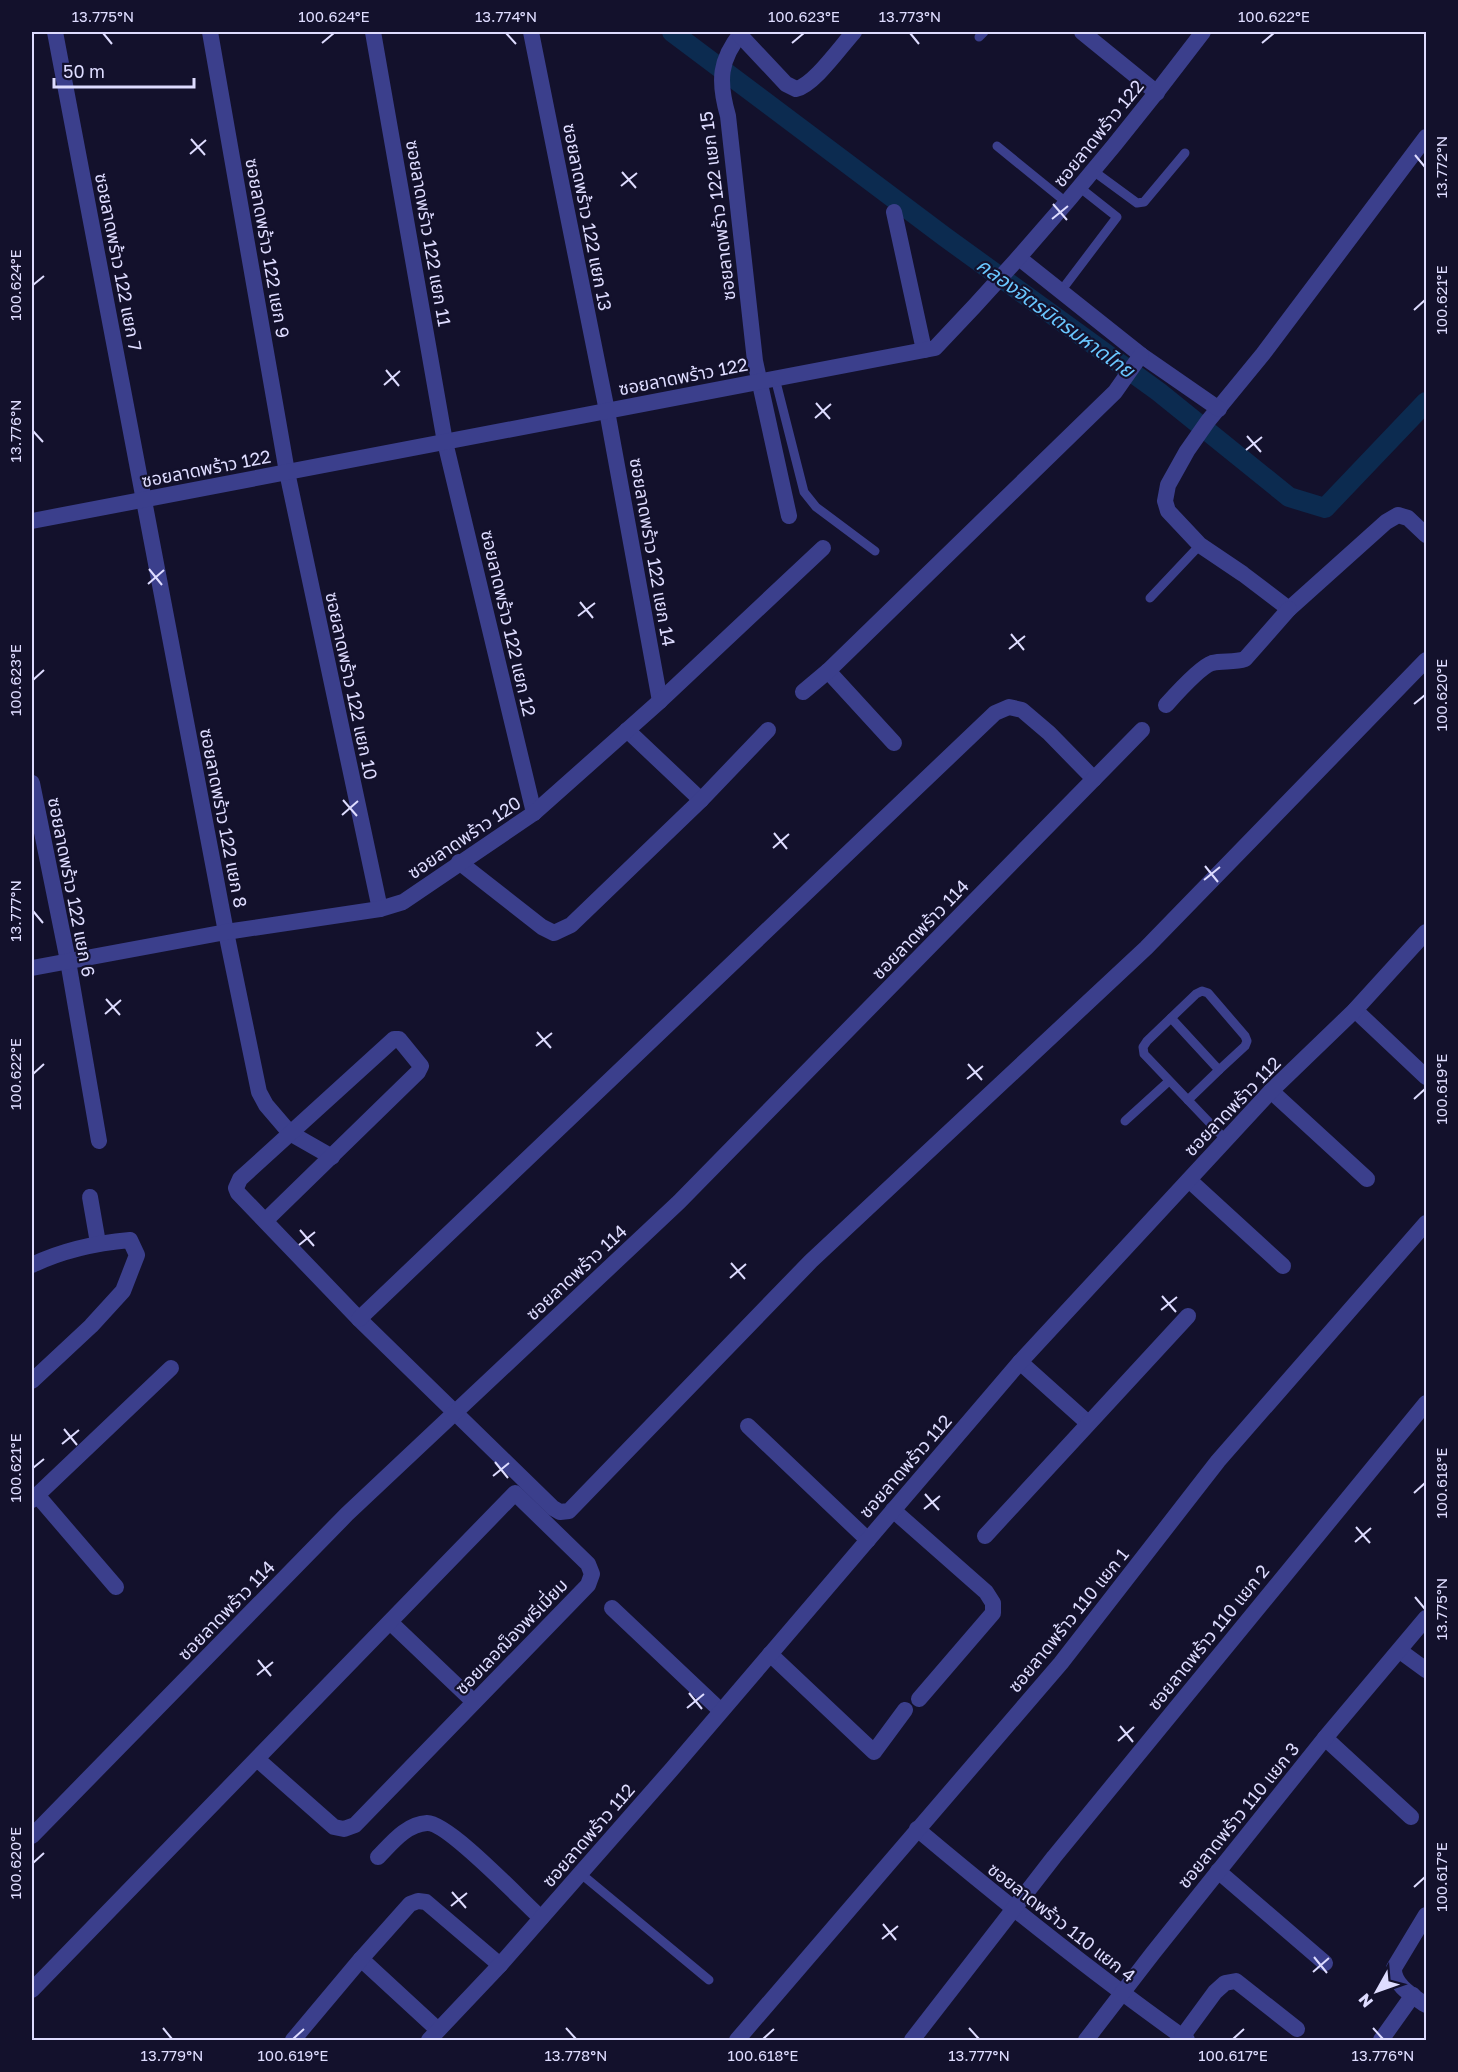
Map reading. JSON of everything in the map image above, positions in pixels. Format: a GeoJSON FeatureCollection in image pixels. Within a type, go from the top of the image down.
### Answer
{"type":"FeatureCollection","features":[{"type":"Feature","properties":{"kind":"street","name":"ซอยลาดพร้าว 122 แยก 7"},"geometry":{"type":"LineString","coordinates":[[55,32],[144,500]]}},
{"type":"Feature","properties":{"kind":"street","name":"ซอยลาดพร้าว 122 แยก 9"},"geometry":{"type":"LineString","coordinates":[[210,32],[287,472]]}},
{"type":"Feature","properties":{"kind":"street","name":"ซอยลาดพร้าว 122 แยก 11"},"geometry":{"type":"LineString","coordinates":[[373,32],[445,442]]}},
{"type":"Feature","properties":{"kind":"street","name":"ซอยลาดพร้าว 122 แยก 13"},"geometry":{"type":"LineString","coordinates":[[531,32],[607,411]]}},
{"type":"Feature","properties":{"kind":"street"},"geometry":{"type":"LineString","coordinates":[[741,33],[786,84],[796,89],[803,88],[854,32]]}},
{"type":"Feature","properties":{"kind":"street"},"geometry":{"type":"LineString","coordinates":[[1082,32],[1157,93]]}},
{"type":"Feature","properties":{"kind":"street","name":"ซอยลาดพร้าว 122"},"geometry":{"type":"LineString","coordinates":[[32,521],[934,348],[989,292],[1066,203],[1157,93],[1203,32]]}},
{"type":"Feature","properties":{"kind":"street","name":"ซอยลาดพร้าว 122 แยก 15"},"geometry":{"type":"LineString","coordinates":[[741,33],[723,63],[722,94],[728,116],[755,361],[767,380],[789,516]]}},
{"type":"Feature","properties":{"kind":"street"},"geometry":{"type":"LineString","coordinates":[[1288,609],[1243,574],[1200,545],[1168,511],[1165,501],[1168,485],[1187,451],[1426,137]]}},
{"type":"Feature","properties":{"kind":"street"},"geometry":{"type":"LineString","coordinates":[[894,212],[924,350]]}},
{"type":"Feature","properties":{"kind":"street"},"geometry":{"type":"LineString","coordinates":[[1019,258],[1138,358],[1214,415]]}},
{"type":"Feature","properties":{"kind":"street"},"geometry":{"type":"LineString","coordinates":[[803,692],[828,671],[1115,392],[1138,358]]}},
{"type":"Feature","properties":{"kind":"street","name":"ซอยลาดพร้าว 122 แยก 14"},"geometry":{"type":"LineString","coordinates":[[607,411],[660,701]]}},
{"type":"Feature","properties":{"kind":"street","name":"ซอยลาดพร้าว 122 แยก 12"},"geometry":{"type":"LineString","coordinates":[[445,442],[534,813]]}},
{"type":"Feature","properties":{"kind":"street","name":"ซอยลาดพร้าว 122 แยก 10"},"geometry":{"type":"LineString","coordinates":[[287,472],[380,909]]}},
{"type":"Feature","properties":{"kind":"street","name":"ซอยลาดพร้าว 122 แยก 8"},"geometry":{"type":"LineString","coordinates":[[144,500],[226,932],[259,1092],[266,1105],[290,1133],[332,1157]]}},
{"type":"Feature","properties":{"kind":"street"},"geometry":{"type":"LineString","coordinates":[[1166,705],[1203,668],[1212,663],[1237,662],[1245,659],[1288,609],[1386,522],[1398,516],[1408,518],[1426,535]]}},
{"type":"Feature","properties":{"kind":"street","name":"ซอยลาดพร้าว 120"},"geometry":{"type":"LineString","coordinates":[[32,968],[226,932],[380,909],[403,902],[534,813],[660,701],[823,548]]}},
{"type":"Feature","properties":{"kind":"street"},"geometry":{"type":"LineString","coordinates":[[266,1221],[420,1069],[421,1066],[399,1039],[394,1039],[290,1133],[240,1179],[236,1188],[238,1193],[359,1319],[454,1413],[521,1487],[560,1512],[569,1511],[811,1261],[1146,948],[1426,660]]}},
{"type":"Feature","properties":{"kind":"street"},"geometry":{"type":"LineString","coordinates":[[828,671],[894,743]]}},
{"type":"Feature","properties":{"kind":"street"},"geometry":{"type":"LineString","coordinates":[[359,1319],[995,713],[1009,707],[1022,710],[1049,733],[1094,779]]}},
{"type":"Feature","properties":{"kind":"street"},"geometry":{"type":"LineString","coordinates":[[627,730],[701,800]]}},
{"type":"Feature","properties":{"kind":"street"},"geometry":{"type":"LineString","coordinates":[[459,862],[542,927],[554,933],[571,925],[701,800],[768,730]]}},
{"type":"Feature","properties":{"kind":"street","name":"ซอยลาดพร้าว 114"},"geometry":{"type":"LineString","coordinates":[[32,1836],[347,1514],[679,1202],[1142,730]]}},
{"type":"Feature","properties":{"kind":"street","name":"ซอยลาดพร้าว 122 แยก 6"},"geometry":{"type":"LineString","coordinates":[[32,783],[68,961],[99,1141]]}},
{"type":"Feature","properties":{"kind":"street","name":"ซอยลาดพร้าว 112"},"geometry":{"type":"LineString","coordinates":[[433,2035],[500,1965],[1020,1362],[1271,1091],[1355,1010],[1426,932]]}},
{"type":"Feature","properties":{"kind":"street"},"geometry":{"type":"LineString","coordinates":[[1355,1010],[1426,1077]]}},
{"type":"Feature","properties":{"kind":"street"},"geometry":{"type":"LineString","coordinates":[[1271,1091],[1367,1179]]}},
{"type":"Feature","properties":{"kind":"street"},"geometry":{"type":"LineString","coordinates":[[1189,1180],[1282,1266]]}},
{"type":"Feature","properties":{"kind":"street"},"geometry":{"type":"LineString","coordinates":[[90,1197],[98,1243]]}},
{"type":"Feature","properties":{"kind":"street","name":"ซอยลาดพร้าว 110 แยก 1"},"geometry":{"type":"LineString","coordinates":[[737,2040],[1061,1663],[1218,1461],[1426,1223]]}},
{"type":"Feature","properties":{"kind":"street"},"geometry":{"type":"LineString","coordinates":[[32,1265],[57,1254],[98,1243],[130,1240],[137,1255],[123,1290],[91,1326],[32,1381]]}},
{"type":"Feature","properties":{"kind":"street"},"geometry":{"type":"LineString","coordinates":[[985,1536],[1188,1316]]}},
{"type":"Feature","properties":{"kind":"street"},"geometry":{"type":"LineString","coordinates":[[1020,1362],[1088,1424]]}},
{"type":"Feature","properties":{"kind":"street"},"geometry":{"type":"LineString","coordinates":[[116,1587],[34,1497],[171,1368]]}},
{"type":"Feature","properties":{"kind":"street","name":"ซอยลาดพร้าว 110 แยก 2"},"geometry":{"type":"LineString","coordinates":[[912,2040],[1054,1857],[1426,1402]]}},
{"type":"Feature","properties":{"kind":"street"},"geometry":{"type":"LineString","coordinates":[[748,1426],[867,1540]]}},
{"type":"Feature","properties":{"kind":"street"},"geometry":{"type":"LineString","coordinates":[[32,1990],[521,1487]]}},
{"type":"Feature","properties":{"kind":"street","name":"ซอยเลอฌ็องพรีเมี่ยม"},"geometry":{"type":"LineString","coordinates":[[257,1759],[334,1827],[350,1827],[357,1823],[588,1585],[591,1578],[588,1564],[521,1487]]}},
{"type":"Feature","properties":{"kind":"street"},"geometry":{"type":"LineString","coordinates":[[893,1510],[986,1592],[993,1603],[993,1613],[919,1699]]}},
{"type":"Feature","properties":{"kind":"street"},"geometry":{"type":"LineString","coordinates":[[612,1608],[721,1711]]}},
{"type":"Feature","properties":{"kind":"street","name":"ซอยลาดพร้าว 110 แยก 3"},"geometry":{"type":"LineString","coordinates":[[1086,2040],[1325,1738],[1426,1618]]}},
{"type":"Feature","properties":{"kind":"street"},"geometry":{"type":"LineString","coordinates":[[390,1622],[474,1702]]}},
{"type":"Feature","properties":{"kind":"street"},"geometry":{"type":"LineString","coordinates":[[1400,1651],[1426,1670]]}},
{"type":"Feature","properties":{"kind":"street"},"geometry":{"type":"LineString","coordinates":[[770,1654],[874,1752],[905,1710]]}},
{"type":"Feature","properties":{"kind":"street"},"geometry":{"type":"LineString","coordinates":[[1325,1738],[1411,1817]]}},
{"type":"Feature","properties":{"kind":"street"},"geometry":{"type":"LineString","coordinates":[[378,1857],[406,1830],[427,1823],[441,1827],[458,1840],[540,1918]]}},
{"type":"Feature","properties":{"kind":"street","name":"ซอยลาดพร้าว 110 แยก 4"},"geometry":{"type":"LineString","coordinates":[[917,1829],[1013,1910],[1122,1994],[1185,2039]]}},
{"type":"Feature","properties":{"kind":"street"},"geometry":{"type":"LineString","coordinates":[[1218,1871],[1325,1963]]}},
{"type":"Feature","properties":{"kind":"street"},"geometry":{"type":"LineString","coordinates":[[293,2040],[410,1904],[418,1901],[426,1902],[500,1965]]}},
{"type":"Feature","properties":{"kind":"street"},"geometry":{"type":"LineString","coordinates":[[1381,2040],[1420,2000],[1396,1981],[1393,1975],[1394,1968],[1426,1915]]}},
{"type":"Feature","properties":{"kind":"street"},"geometry":{"type":"LineString","coordinates":[[361,1959],[433,2035]]}},
{"type":"Feature","properties":{"kind":"street"},"geometry":{"type":"LineString","coordinates":[[1185,2039],[1215,1992],[1226,1983],[1236,1981],[1298,2030]]}},
{"type":"Feature","properties":{"kind":"lane"},"geometry":{"type":"LineString","coordinates":[[997,146],[1066,203]]}},
{"type":"Feature","properties":{"kind":"lane"},"geometry":{"type":"LineString","coordinates":[[1092,170],[1137,203],[1144,202],[1185,153]]}},
{"type":"Feature","properties":{"kind":"lane"},"geometry":{"type":"LineString","coordinates":[[1061,291],[1117,217],[1078,187]]}},
{"type":"Feature","properties":{"kind":"lane"},"geometry":{"type":"LineString","coordinates":[[767,380],[804,492],[816,507],[875,551]]}},
{"type":"Feature","properties":{"kind":"lane"},"geometry":{"type":"LineString","coordinates":[[1150,598],[1200,545]]}},
{"type":"Feature","properties":{"kind":"lane"},"geometry":{"type":"LineString","coordinates":[[1188,1100],[1245,1046],[1247,1041],[1208,993],[1202,991],[1196,994],[1143,1047],[1144,1054],[1226,1140]]}},
{"type":"Feature","properties":{"kind":"lane"},"geometry":{"type":"LineString","coordinates":[[1171,1018],[1219,1070]]}},
{"type":"Feature","properties":{"kind":"lane"},"geometry":{"type":"LineString","coordinates":[[1125,1121],[1169,1081]]}},
{"type":"Feature","properties":{"kind":"lane"},"geometry":{"type":"LineString","coordinates":[[580,1873],[709,1980]]}},
{"type":"Feature","properties":{"kind":"waterway","name":"คลองจิตรมิตรมหาดไทย"},"geometry":{"type":"LineString","coordinates":[[672,32],[945,237],[1159,392],[1289,497],[1325,508],[1426,402]]}}]}
